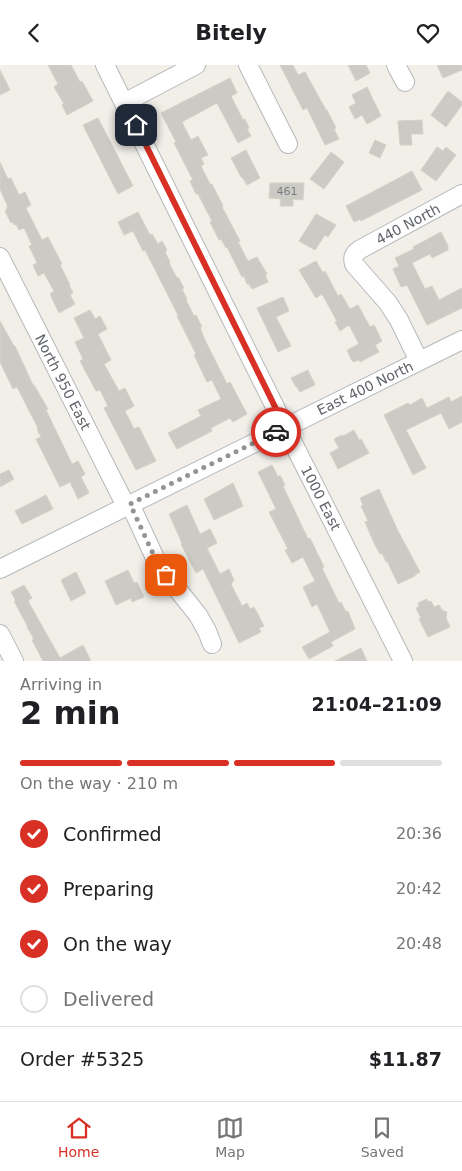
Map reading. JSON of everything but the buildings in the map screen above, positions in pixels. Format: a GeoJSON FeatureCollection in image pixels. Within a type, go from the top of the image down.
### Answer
{"type":"FeatureCollection","features":[{"type":"Feature","properties":{"kind":"street","name":"1000 East"},"geometry":{"type":"LineString","coordinates":[[105,65],[404,661]]}},
{"type":"Feature","properties":{"kind":"street"},"geometry":{"type":"LineString","coordinates":[[124,103],[196,65]]}},
{"type":"Feature","properties":{"kind":"street"},"geometry":{"type":"LineString","coordinates":[[248,65],[288,144]]}},
{"type":"Feature","properties":{"kind":"street"},"geometry":{"type":"LineString","coordinates":[[396,65],[405,82]]}},
{"type":"Feature","properties":{"kind":"street","name":"440 North"},"geometry":{"type":"LineString","coordinates":[[419,361],[388,303],[354,264],[354,255],[359,250],[462,195]]}},
{"type":"Feature","properties":{"kind":"street","name":"North 950 East"},"geometry":{"type":"LineString","coordinates":[[0,257],[155,558],[198,615],[212,644]]}},
{"type":"Feature","properties":{"kind":"street","name":"East 400 North"},"geometry":{"type":"LineString","coordinates":[[0,569],[462,340]]}},
{"type":"Feature","properties":{"kind":"street"},"geometry":{"type":"LineString","coordinates":[[0,634],[14,661]]}},
{"type":"Feature","properties":{"kind":"way so far"},"geometry":{"type":"LineString","coordinates":[[166,575],[155,558],[130,504],[276,432]]}},
{"type":"Feature","properties":{"kind":"route"},"geometry":{"type":"LineString","coordinates":[[136,125],[285,427],[276,432]]}}]}
